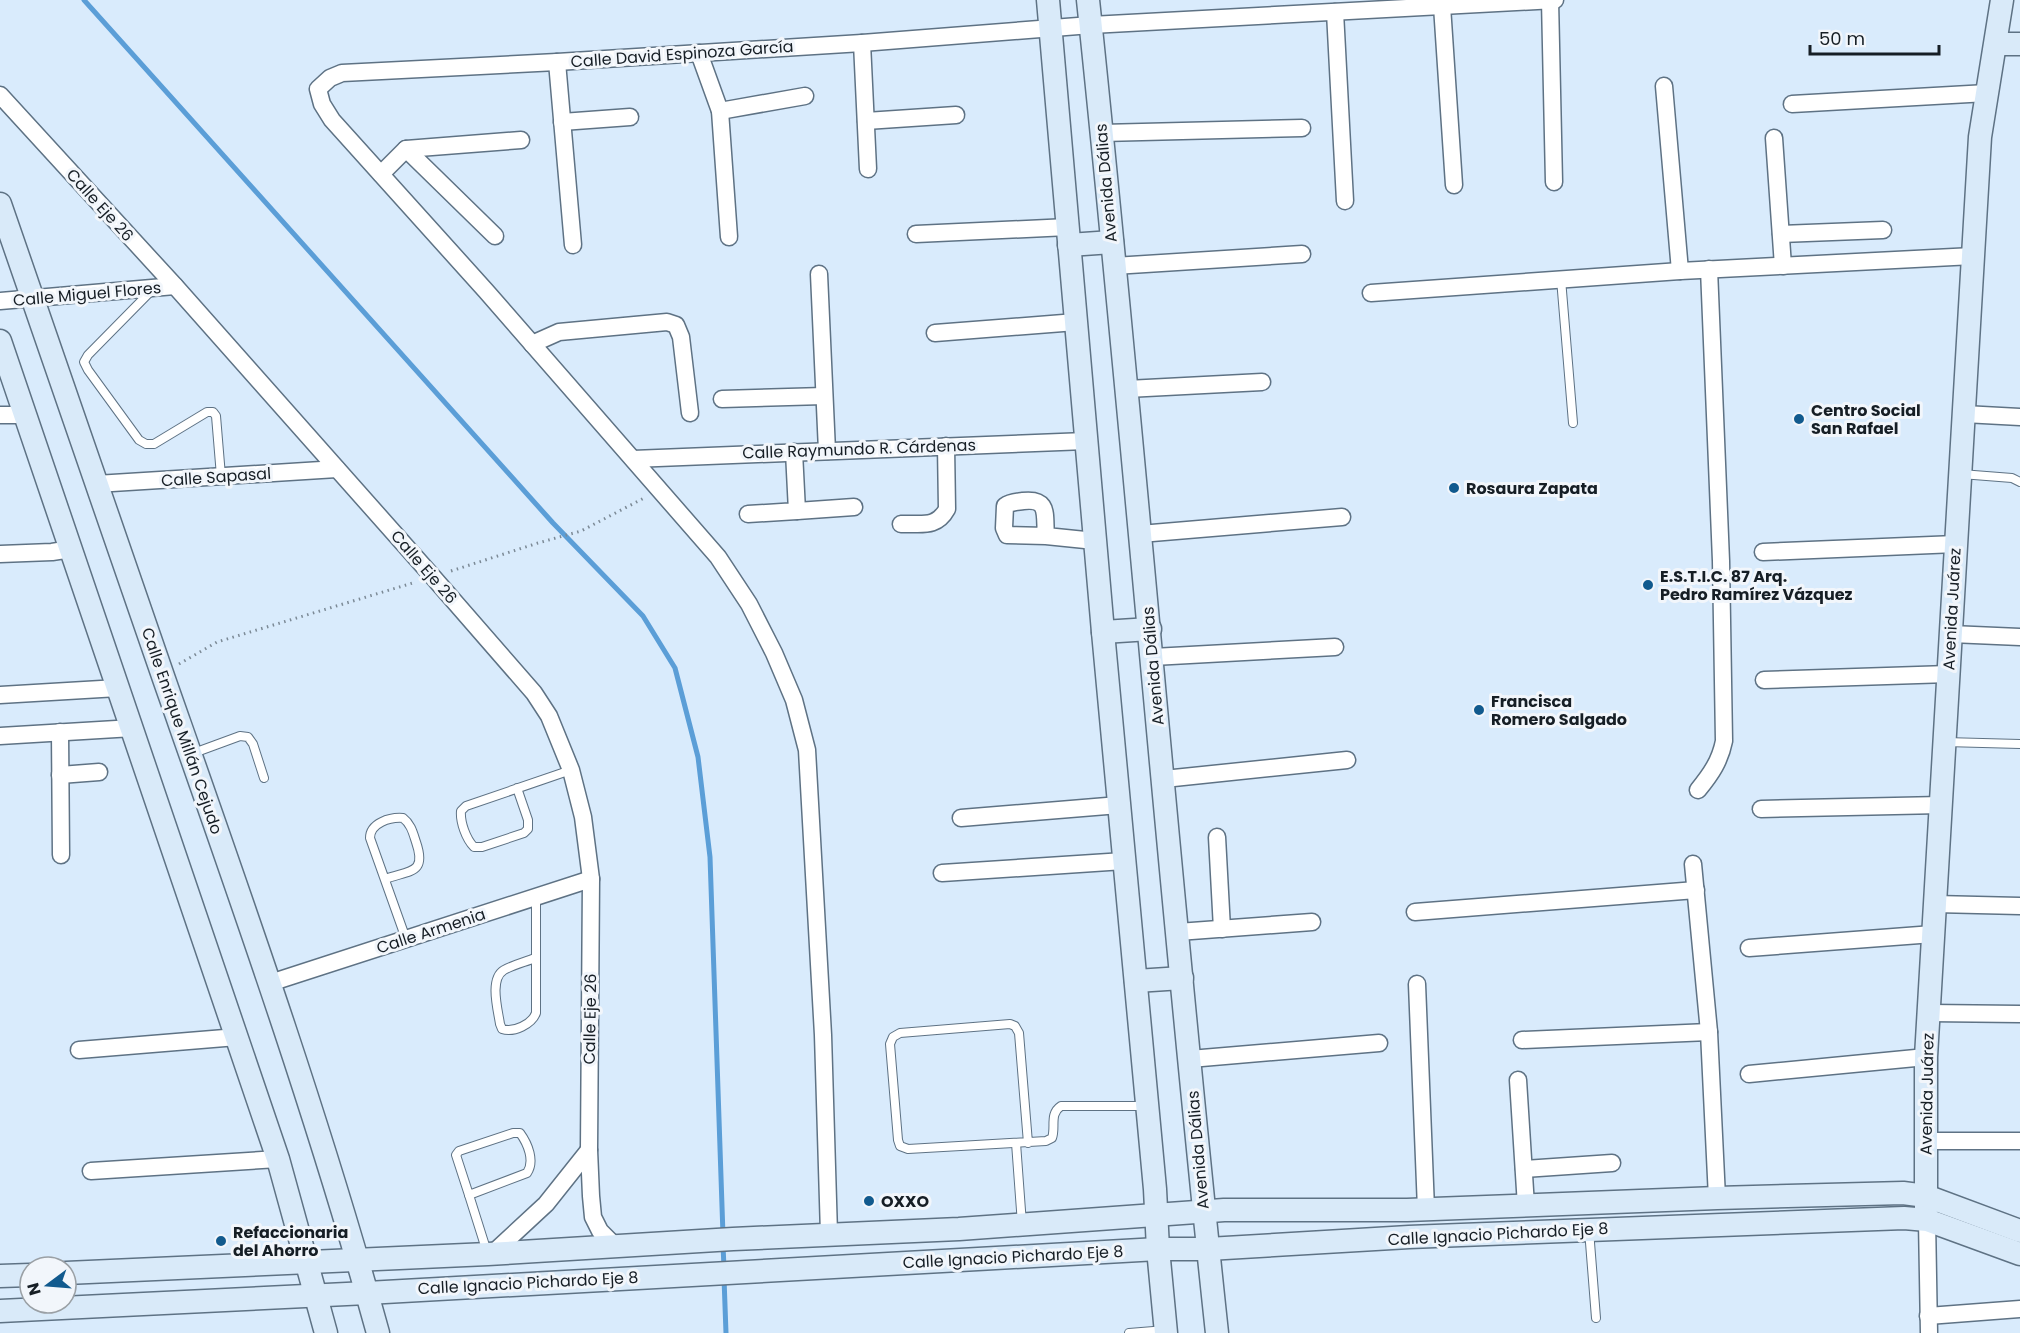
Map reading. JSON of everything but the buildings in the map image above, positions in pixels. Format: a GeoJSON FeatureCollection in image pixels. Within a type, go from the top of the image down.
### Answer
{"type":"FeatureCollection","features":[{"type":"Feature","properties":{"kind":"main road"},"geometry":{"type":"LineString","coordinates":[[1048,0],[1103,632],[1158,1215],[1158,1249],[1166,1331]]}},
{"type":"Feature","properties":{"kind":"main road","name":"Avenida Dálias"},"geometry":{"type":"LineString","coordinates":[[1088,0],[1153,657],[1203,1211],[1217,1333]]}},
{"type":"Feature","properties":{"kind":"main road","name":"Avenida Juárez"},"geometry":{"type":"LineString","coordinates":[[1927,1220],[1926,1057],[1980,137],[2002,0]]}},
{"type":"Feature","properties":{"kind":"main road"},"geometry":{"type":"LineString","coordinates":[[1996,44],[2020,44]]}},
{"type":"Feature","properties":{"kind":"main road","name":"Calle Enrique Millán Cejudo"},"geometry":{"type":"LineString","coordinates":[[0,204],[270,983],[358,1260],[378,1333]]}},
{"type":"Feature","properties":{"kind":"main road"},"geometry":{"type":"LineString","coordinates":[[1069,236],[1112,242]]}},
{"type":"Feature","properties":{"kind":"main road"},"geometry":{"type":"LineString","coordinates":[[0,341],[278,1159],[326,1333]]}},
{"type":"Feature","properties":{"kind":"main road"},"geometry":{"type":"LineString","coordinates":[[1103,632],[1150,629]]}},
{"type":"Feature","properties":{"kind":"main road"},"geometry":{"type":"LineString","coordinates":[[1136,981],[1182,978]]}},
{"type":"Feature","properties":{"kind":"main road","name":"Calle Ignacio Pichardo Eje 8"},"geometry":{"type":"LineString","coordinates":[[78,1272],[490,1254],[734,1239],[959,1229],[1224,1210],[1426,1209],[1903,1193],[1926,1196],[2020,1231]]}},
{"type":"Feature","properties":{"kind":"main road","name":"Calle Ignacio Pichardo Eje 8"},"geometry":{"type":"LineString","coordinates":[[0,1311],[1158,1249],[1208,1249],[1397,1238],[1904,1218],[1927,1220],[2020,1254]]}},
{"type":"Feature","properties":{"kind":"main road"},"geometry":{"type":"LineString","coordinates":[[959,1229],[962,1259]]}},
{"type":"Feature","properties":{"kind":"main road"},"geometry":{"type":"LineString","coordinates":[[0,1276],[18,1275]]}},
{"type":"Feature","properties":{"kind":"street"},"geometry":{"type":"LineString","coordinates":[[1550,0],[1554,182]]}},
{"type":"Feature","properties":{"kind":"street"},"geometry":{"type":"LineString","coordinates":[[1091,25],[1556,0]]}},
{"type":"Feature","properties":{"kind":"street"},"geometry":{"type":"LineString","coordinates":[[1442,6],[1454,184]]}},
{"type":"Feature","properties":{"kind":"street"},"geometry":{"type":"LineString","coordinates":[[1335,12],[1345,201]]}},
{"type":"Feature","properties":{"kind":"street","name":"Calle David Espinoza García"},"geometry":{"type":"LineString","coordinates":[[381,174],[332,120],[322,104],[318,88],[330,78],[342,73],[862,43],[1091,25]]}},
{"type":"Feature","properties":{"kind":"street"},"geometry":{"type":"LineString","coordinates":[[862,43],[868,169]]}},
{"type":"Feature","properties":{"kind":"street"},"geometry":{"type":"LineString","coordinates":[[699,53],[720,111],[729,237]]}},
{"type":"Feature","properties":{"kind":"street"},"geometry":{"type":"LineString","coordinates":[[557,62],[573,246]]}},
{"type":"Feature","properties":{"kind":"street"},"geometry":{"type":"LineString","coordinates":[[1664,86],[1680,271]]}},
{"type":"Feature","properties":{"kind":"street"},"geometry":{"type":"LineString","coordinates":[[1792,104],[1987,93]]}},
{"type":"Feature","properties":{"kind":"street","name":"Calle Eje 26"},"geometry":{"type":"LineString","coordinates":[[0,95],[175,286],[433,577],[534,693],[549,716],[571,770],[583,817],[591,879],[589,1150],[593,1217],[600,1231],[615,1246]]}},
{"type":"Feature","properties":{"kind":"street"},"geometry":{"type":"LineString","coordinates":[[720,111],[805,96]]}},
{"type":"Feature","properties":{"kind":"street"},"geometry":{"type":"LineString","coordinates":[[866,121],[956,115]]}},
{"type":"Feature","properties":{"kind":"street"},"geometry":{"type":"LineString","coordinates":[[562,122],[630,117]]}},
{"type":"Feature","properties":{"kind":"street"},"geometry":{"type":"LineString","coordinates":[[1102,133],[1302,128]]}},
{"type":"Feature","properties":{"kind":"street"},"geometry":{"type":"LineString","coordinates":[[1774,138],[1783,266]]}},
{"type":"Feature","properties":{"kind":"street"},"geometry":{"type":"LineString","coordinates":[[521,140],[406,149],[381,174],[718,557],[750,604],[794,700],[807,750],[823,1035],[829,1234]]}},
{"type":"Feature","properties":{"kind":"street"},"geometry":{"type":"LineString","coordinates":[[406,149],[495,236]]}},
{"type":"Feature","properties":{"kind":"street"},"geometry":{"type":"LineString","coordinates":[[1781,234],[1883,230]]}},
{"type":"Feature","properties":{"kind":"street"},"geometry":{"type":"LineString","coordinates":[[916,234],[1069,236]]}},
{"type":"Feature","properties":{"kind":"street"},"geometry":{"type":"LineString","coordinates":[[1114,266],[1302,254]]}},
{"type":"Feature","properties":{"kind":"street"},"geometry":{"type":"LineString","coordinates":[[1371,293],[1709,269],[1973,256]]}},
{"type":"Feature","properties":{"kind":"street"},"geometry":{"type":"LineString","coordinates":[[1698,790],[1712,773],[1721,756],[1724,741],[1721,561],[1709,269]]}},
{"type":"Feature","properties":{"kind":"street"},"geometry":{"type":"LineString","coordinates":[[819,274],[827,451]]}},
{"type":"Feature","properties":{"kind":"street","name":"Calle Miguel Flores"},"geometry":{"type":"LineString","coordinates":[[0,302],[33,297],[175,286]]}},
{"type":"Feature","properties":{"kind":"street"},"geometry":{"type":"LineString","coordinates":[[532,344],[559,332],[667,322],[676,325],[681,337],[690,412]]}},
{"type":"Feature","properties":{"kind":"street"},"geometry":{"type":"LineString","coordinates":[[935,333],[1076,322]]}},
{"type":"Feature","properties":{"kind":"street"},"geometry":{"type":"LineString","coordinates":[[1126,389],[1263,382]]}},
{"type":"Feature","properties":{"kind":"street"},"geometry":{"type":"LineString","coordinates":[[722,399],[824,396]]}},
{"type":"Feature","properties":{"kind":"street"},"geometry":{"type":"LineString","coordinates":[[1964,414],[2020,417]]}},
{"type":"Feature","properties":{"kind":"street"},"geometry":{"type":"LineString","coordinates":[[0,415],[25,415]]}},
{"type":"Feature","properties":{"kind":"street","name":"Calle Raymundo R. Cárdenas"},"geometry":{"type":"LineString","coordinates":[[633,459],[1086,441]]}},
{"type":"Feature","properties":{"kind":"street"},"geometry":{"type":"LineString","coordinates":[[901,524],[936,523],[942,518],[947,509],[946,446]]}},
{"type":"Feature","properties":{"kind":"street"},"geometry":{"type":"LineString","coordinates":[[794,452],[797,511]]}},
{"type":"Feature","properties":{"kind":"street","name":"Calle Sapasal"},"geometry":{"type":"LineString","coordinates":[[96,484],[337,469]]}},
{"type":"Feature","properties":{"kind":"street"},"geometry":{"type":"LineString","coordinates":[[747,514],[854,507]]}},
{"type":"Feature","properties":{"kind":"street"},"geometry":{"type":"LineString","coordinates":[[1140,534],[1342,517]]}},
{"type":"Feature","properties":{"kind":"street"},"geometry":{"type":"LineString","coordinates":[[1046,536],[1095,541]]}},
{"type":"Feature","properties":{"kind":"street"},"geometry":{"type":"LineString","coordinates":[[1763,552],[1956,544]]}},
{"type":"Feature","properties":{"kind":"street"},"geometry":{"type":"LineString","coordinates":[[0,554],[71,549]]}},
{"type":"Feature","properties":{"kind":"street"},"geometry":{"type":"LineString","coordinates":[[1951,634],[2020,637]]}},
{"type":"Feature","properties":{"kind":"street"},"geometry":{"type":"LineString","coordinates":[[1153,657],[1335,647]]}},
{"type":"Feature","properties":{"kind":"street"},"geometry":{"type":"LineString","coordinates":[[1764,680],[1948,674]]}},
{"type":"Feature","properties":{"kind":"street"},"geometry":{"type":"LineString","coordinates":[[0,695],[118,687]]}},
{"type":"Feature","properties":{"kind":"street"},"geometry":{"type":"LineString","coordinates":[[0,735],[133,728]]}},
{"type":"Feature","properties":{"kind":"street"},"geometry":{"type":"LineString","coordinates":[[60,732],[61,855]]}},
{"type":"Feature","properties":{"kind":"street"},"geometry":{"type":"LineString","coordinates":[[1164,779],[1347,760]]}},
{"type":"Feature","properties":{"kind":"street"},"geometry":{"type":"LineString","coordinates":[[60,775],[99,772]]}},
{"type":"Feature","properties":{"kind":"street"},"geometry":{"type":"LineString","coordinates":[[960,818],[1119,805]]}},
{"type":"Feature","properties":{"kind":"street"},"geometry":{"type":"LineString","coordinates":[[1761,809],[1941,806]]}},
{"type":"Feature","properties":{"kind":"street"},"geometry":{"type":"LineString","coordinates":[[1217,837],[1222,929]]}},
{"type":"Feature","properties":{"kind":"street"},"geometry":{"type":"LineString","coordinates":[[942,873],[1124,861]]}},
{"type":"Feature","properties":{"kind":"street"},"geometry":{"type":"LineString","coordinates":[[1693,864],[1709,1032],[1717,1198]]}},
{"type":"Feature","properties":{"kind":"street","name":"Calle Armenia"},"geometry":{"type":"LineString","coordinates":[[270,983],[591,879]]}},
{"type":"Feature","properties":{"kind":"street"},"geometry":{"type":"LineString","coordinates":[[1415,912],[1696,890]]}},
{"type":"Feature","properties":{"kind":"street"},"geometry":{"type":"LineString","coordinates":[[1935,904],[2020,906]]}},
{"type":"Feature","properties":{"kind":"street"},"geometry":{"type":"LineString","coordinates":[[1178,932],[1312,922]]}},
{"type":"Feature","properties":{"kind":"street"},"geometry":{"type":"LineString","coordinates":[[1749,948],[1933,934]]}},
{"type":"Feature","properties":{"kind":"street"},"geometry":{"type":"LineString","coordinates":[[1417,984],[1426,1209]]}},
{"type":"Feature","properties":{"kind":"street"},"geometry":{"type":"LineString","coordinates":[[1929,1013],[2020,1014]]}},
{"type":"Feature","properties":{"kind":"street"},"geometry":{"type":"LineString","coordinates":[[1522,1040],[1709,1032]]}},
{"type":"Feature","properties":{"kind":"street"},"geometry":{"type":"LineString","coordinates":[[79,1050],[237,1037]]}},
{"type":"Feature","properties":{"kind":"street"},"geometry":{"type":"LineString","coordinates":[[1190,1059],[1379,1043]]}},
{"type":"Feature","properties":{"kind":"street"},"geometry":{"type":"LineString","coordinates":[[1749,1074],[1926,1057]]}},
{"type":"Feature","properties":{"kind":"street"},"geometry":{"type":"LineString","coordinates":[[1518,1080],[1526,1206]]}},
{"type":"Feature","properties":{"kind":"street"},"geometry":{"type":"LineString","coordinates":[[1926,1141],[2020,1141]]}},
{"type":"Feature","properties":{"kind":"street"},"geometry":{"type":"LineString","coordinates":[[490,1254],[546,1204],[589,1150]]}},
{"type":"Feature","properties":{"kind":"street"},"geometry":{"type":"LineString","coordinates":[[91,1171],[278,1159]]}},
{"type":"Feature","properties":{"kind":"street"},"geometry":{"type":"LineString","coordinates":[[1524,1169],[1612,1163]]}},
{"type":"Feature","properties":{"kind":"street"},"geometry":{"type":"LineString","coordinates":[[1927,1220],[1929,1333]]}},
{"type":"Feature","properties":{"kind":"street"},"geometry":{"type":"LineString","coordinates":[[1928,1316],[2020,1310]]}},
{"type":"Feature","properties":{"kind":"lane"},"geometry":{"type":"LineString","coordinates":[[1561,279],[1573,423]]}},
{"type":"Feature","properties":{"kind":"lane"},"geometry":{"type":"LineString","coordinates":[[153,288],[88,354],[84,362],[139,440],[146,444],[154,444],[207,412],[213,412],[216,416],[221,477]]}},
{"type":"Feature","properties":{"kind":"lane"},"geometry":{"type":"LineString","coordinates":[[1960,474],[2012,478],[2020,482]]}},
{"type":"Feature","properties":{"kind":"lane"},"geometry":{"type":"LineString","coordinates":[[190,754],[240,736],[248,737],[253,744],[264,778]]}},
{"type":"Feature","properties":{"kind":"lane"},"geometry":{"type":"LineString","coordinates":[[1945,742],[2020,744]]}},
{"type":"Feature","properties":{"kind":"lane"},"geometry":{"type":"LineString","coordinates":[[517,788],[528,820],[528,829],[524,833],[482,848],[474,847],[469,842],[461,817],[461,811],[466,806],[517,788],[571,770]]}},
{"type":"Feature","properties":{"kind":"lane"},"geometry":{"type":"LineString","coordinates":[[385,879],[416,868],[420,863],[421,857],[409,822],[403,818],[397,817],[373,826],[370,838],[406,939]]}},
{"type":"Feature","properties":{"kind":"lane"},"geometry":{"type":"LineString","coordinates":[[535,958],[502,971],[498,975],[495,982],[502,1029],[507,1031],[529,1024],[536,1013],[536,897]]}},
{"type":"Feature","properties":{"kind":"lane"},"geometry":{"type":"LineString","coordinates":[[1028,1143],[1019,1033],[1016,1026],[1010,1024],[900,1033],[893,1037],[890,1044],[898,1140],[900,1146],[908,1149],[1028,1143],[1046,1141],[1052,1138],[1053,1115],[1060,1106],[1147,1106]]}},
{"type":"Feature","properties":{"kind":"lane"},"geometry":{"type":"LineString","coordinates":[[469,1195],[528,1173],[532,1167],[531,1160],[520,1133],[513,1133],[459,1151],[456,1155],[456,1160],[490,1254]]}},
{"type":"Feature","properties":{"kind":"lane"},"geometry":{"type":"LineString","coordinates":[[1016,1143],[1022,1225]]}},
{"type":"Feature","properties":{"kind":"lane"},"geometry":{"type":"LineString","coordinates":[[1588,1230],[1596,1318]]}},
{"type":"Feature","properties":{"kind":"lane"},"geometry":{"type":"LineString","coordinates":[[1129,1333],[1166,1331]]}},
{"type":"Feature","properties":{"kind":"path"},"geometry":{"type":"LineString","coordinates":[[162,674],[217,642],[581,531],[660,490]]}},
{"type":"Feature","properties":{"kind":"waterway"},"geometry":{"type":"LineString","coordinates":[[84,0],[553,523],[643,616],[675,668],[698,757],[710,857],[723,1235]]}},
{"type":"Feature","properties":{"kind":"waterway"},"geometry":{"type":"LineString","coordinates":[[723,1245],[724,1268]]}},
{"type":"Feature","properties":{"kind":"waterway"},"geometry":{"type":"LineString","coordinates":[[724,1278],[726,1333]]}},
{"type":"Feature","properties":{"kind":"place","name":"Centro Social San Rafael"},"geometry":{"type":"Point","coordinates":[1799,419]}},
{"type":"Feature","properties":{"kind":"place","name":"Rosaura Zapata"},"geometry":{"type":"Point","coordinates":[1454,488]}},
{"type":"Feature","properties":{"kind":"place","name":"E.S.T.I.C. 87 Arq. Pedro Ramírez Vázquez"},"geometry":{"type":"Point","coordinates":[1648,585]}},
{"type":"Feature","properties":{"kind":"place","name":"Francisca Romero Salgado"},"geometry":{"type":"Point","coordinates":[1479,710]}},
{"type":"Feature","properties":{"kind":"place","name":"OXXO"},"geometry":{"type":"Point","coordinates":[869,1201]}},
{"type":"Feature","properties":{"kind":"place","name":"Refaccionaria del Ahorro"},"geometry":{"type":"Point","coordinates":[221,1241]}}]}
